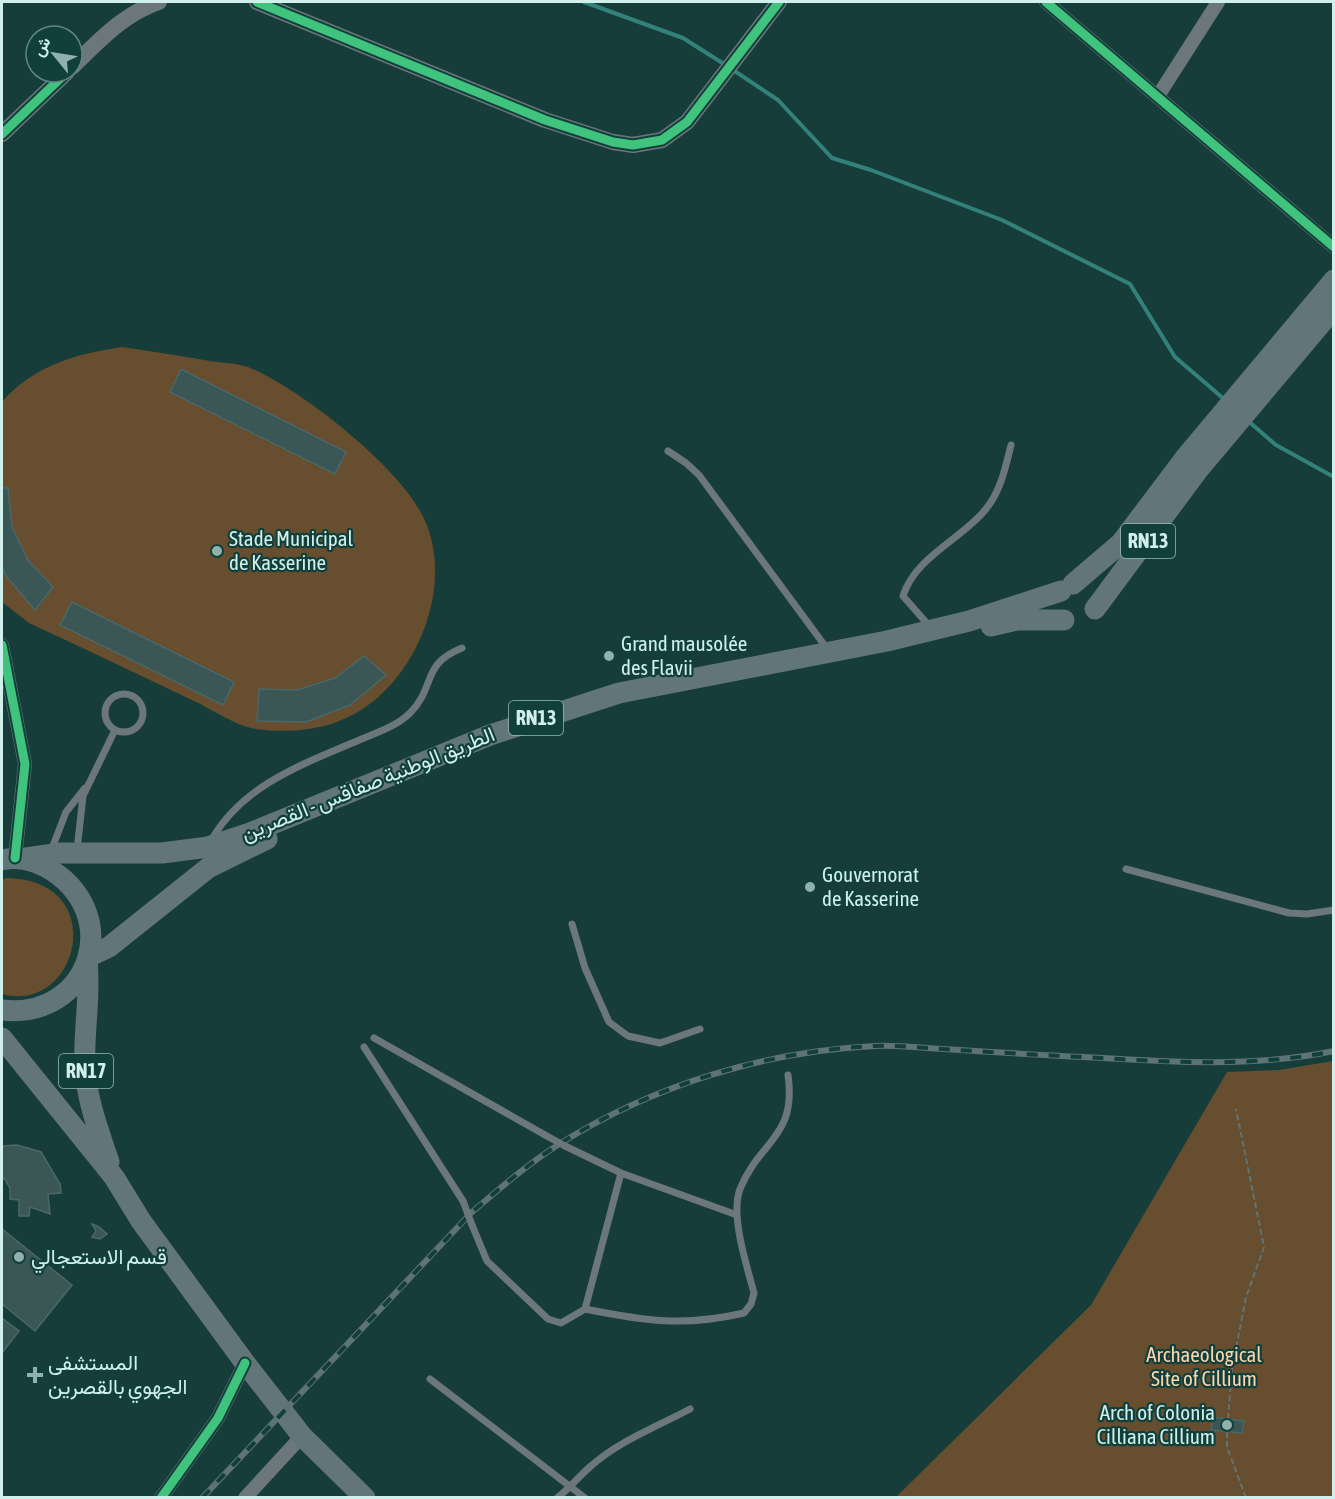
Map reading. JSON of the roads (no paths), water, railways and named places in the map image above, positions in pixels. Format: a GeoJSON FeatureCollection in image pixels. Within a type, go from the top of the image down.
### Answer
{"type":"FeatureCollection","features":[{"type":"Feature","properties":{"kind":"main road","name":"الطريق الوطنية صفاقس - القصرين"},"geometry":{"type":"LineString","coordinates":[[9,859],[50,853],[162,853],[208,847],[250,833],[490,735],[544,716],[620,693],[933,630],[1067,587],[1121,543],[1191,464],[1300,334],[1334,280]]}},
{"type":"Feature","properties":{"kind":"main road","name":"الطريق الوطنية صفاقس - القصرين"},"geometry":{"type":"LineString","coordinates":[[1300,334],[1334,308]]}},
{"type":"Feature","properties":{"kind":"main road","name":"الطريق الوطنية صفاقس - القصرين"},"geometry":{"type":"LineString","coordinates":[[1095,609],[1150,538],[1191,464]]}},
{"type":"Feature","properties":{"kind":"main road"},"geometry":{"type":"LineString","coordinates":[[1064,620],[1059,615],[1056,603],[1067,587],[1079,584],[1090,591],[1096,602],[1095,609]]}},
{"type":"Feature","properties":{"kind":"main road","name":"RN13"},"geometry":{"type":"LineString","coordinates":[[1064,620],[1070,623],[1083,623],[1093,615],[1095,609]]}},
{"type":"Feature","properties":{"kind":"main road","name":"الطريق الوطنية صفاقس - القصرين"},"geometry":{"type":"LineString","coordinates":[[88,959],[109,947],[208,868],[260,842],[520,735],[620,706],[1017,620],[1064,620]]}},
{"type":"Feature","properties":{"kind":"main road"},"geometry":{"type":"LineString","coordinates":[[2,1010],[18,1012],[40,1007],[60,997],[76,981],[88,959],[92,934],[88,912],[77,893],[62,876],[41,865],[9,859]]}},
{"type":"Feature","properties":{"kind":"main road","name":"RN17"},"geometry":{"type":"LineString","coordinates":[[88,959],[85,1068],[92,1110],[114,1177]]}},
{"type":"Feature","properties":{"kind":"main road","name":"RN17"},"geometry":{"type":"LineString","coordinates":[[2,1038],[114,1177],[141,1221],[245,1363],[302,1436],[365,1497]]}},
{"type":"Feature","properties":{"kind":"street"},"geometry":{"type":"LineString","coordinates":[[84,56],[114,27],[143,7],[159,2]]}},
{"type":"Feature","properties":{"kind":"street"},"geometry":{"type":"LineString","coordinates":[[257,2],[545,120],[590,135],[633,145],[662,140],[687,122],[779,2]]}},
{"type":"Feature","properties":{"kind":"street"},"geometry":{"type":"LineString","coordinates":[[1046,2],[1334,247]]}},
{"type":"Feature","properties":{"kind":"street"},"geometry":{"type":"LineString","coordinates":[[1158,96],[1218,2]]}},
{"type":"Feature","properties":{"kind":"street"},"geometry":{"type":"LineString","coordinates":[[2,134],[54,84]]}},
{"type":"Feature","properties":{"kind":"street"},"geometry":{"type":"LineString","coordinates":[[2,645],[25,764],[9,859]]}},
{"type":"Feature","properties":{"kind":"street"},"geometry":{"type":"LineString","coordinates":[[161,1497],[218,1418],[245,1363]]}},
{"type":"Feature","properties":{"kind":"street"},"geometry":{"type":"LineString","coordinates":[[245,1497],[302,1436]]}},
{"type":"Feature","properties":{"kind":"lane"},"geometry":{"type":"LineString","coordinates":[[933,630],[903,596],[907,585],[939,550],[985,511],[1001,486],[1011,445]]}},
{"type":"Feature","properties":{"kind":"lane"},"geometry":{"type":"LineString","coordinates":[[668,451],[686,462],[699,475],[830,652]]}},
{"type":"Feature","properties":{"kind":"lane"},"geometry":{"type":"LineString","coordinates":[[208,847],[220,825],[258,788],[309,761],[389,728],[410,712],[443,655],[462,648]]}},
{"type":"Feature","properties":{"kind":"lane"},"geometry":{"type":"LineString","coordinates":[[118,695],[131,695],[141,704],[143,710],[141,723],[132,731],[115,730],[105,716],[108,704],[118,695]]}},
{"type":"Feature","properties":{"kind":"lane"},"geometry":{"type":"LineString","coordinates":[[77,852],[80,806],[87,786],[115,730]]}},
{"type":"Feature","properties":{"kind":"lane"},"geometry":{"type":"LineString","coordinates":[[50,853],[66,812],[87,786]]}},
{"type":"Feature","properties":{"kind":"lane"},"geometry":{"type":"LineString","coordinates":[[1126,869],[1289,913],[1307,914],[1334,910]]}},
{"type":"Feature","properties":{"kind":"lane"},"geometry":{"type":"LineString","coordinates":[[572,924],[585,968],[609,1022],[628,1036],[660,1043],[700,1029]]}},
{"type":"Feature","properties":{"kind":"lane"},"geometry":{"type":"LineString","coordinates":[[374,1038],[494,1108],[565,1146],[621,1173],[737,1215]]}},
{"type":"Feature","properties":{"kind":"lane"},"geometry":{"type":"LineString","coordinates":[[364,1047],[463,1201],[487,1261],[548,1319],[561,1323],[585,1309],[632,1318],[686,1323],[744,1313],[752,1304],[754,1293],[737,1215],[740,1190],[787,1118],[791,1094],[788,1075]]}},
{"type":"Feature","properties":{"kind":"lane"},"geometry":{"type":"LineString","coordinates":[[585,1309],[621,1173]]}},
{"type":"Feature","properties":{"kind":"lane"},"geometry":{"type":"LineString","coordinates":[[430,1379],[585,1497]]}},
{"type":"Feature","properties":{"kind":"lane"},"geometry":{"type":"LineString","coordinates":[[557,1497],[572,1487],[591,1466],[614,1449],[690,1409]]}},
{"type":"Feature","properties":{"kind":"waterway"},"geometry":{"type":"LineString","coordinates":[[584,2],[683,38],[724,64]]}},
{"type":"Feature","properties":{"kind":"waterway"},"geometry":{"type":"LineString","coordinates":[[733,70],[778,100],[832,158],[871,170],[1002,220],[1130,284],[1175,357],[1224,399]]}},
{"type":"Feature","properties":{"kind":"waterway"},"geometry":{"type":"LineString","coordinates":[[1247,420],[1276,445],[1334,477]]}},
{"type":"Feature","properties":{"kind":"railway"},"geometry":{"type":"LineString","coordinates":[[202,1498],[471,1213],[526,1167],[561,1143],[597,1122],[672,1088],[752,1064],[793,1055],[875,1046],[1147,1061],[1209,1062],[1272,1060],[1334,1051]]}},
{"type":"Feature","properties":{"kind":"place","name":"Stade Municipal de Kasserine"},"geometry":{"type":"Point","coordinates":[217,551]}},
{"type":"Feature","properties":{"kind":"place","name":"Grand mausolée des Flavii"},"geometry":{"type":"Point","coordinates":[609,656]}},
{"type":"Feature","properties":{"kind":"place","name":"Gouvernorat de Kasserine"},"geometry":{"type":"Point","coordinates":[810,887]}},
{"type":"Feature","properties":{"kind":"place","name":"قسم الاستعجالي"},"geometry":{"type":"Point","coordinates":[19,1257]}},
{"type":"Feature","properties":{"kind":"place","name":"المستشفى الجهوي بالقصرين"},"geometry":{"type":"Point","coordinates":[35,1375]}},
{"type":"Feature","properties":{"kind":"place","name":"Arch of Colonia Cilliana Cillium"},"geometry":{"type":"Point","coordinates":[1227,1425]}},
{"type":"Feature","properties":{"kind":"park label","name":"Archaeological Site of Cillium"},"geometry":{"type":"Point","coordinates":[1204,1367]}}]}
